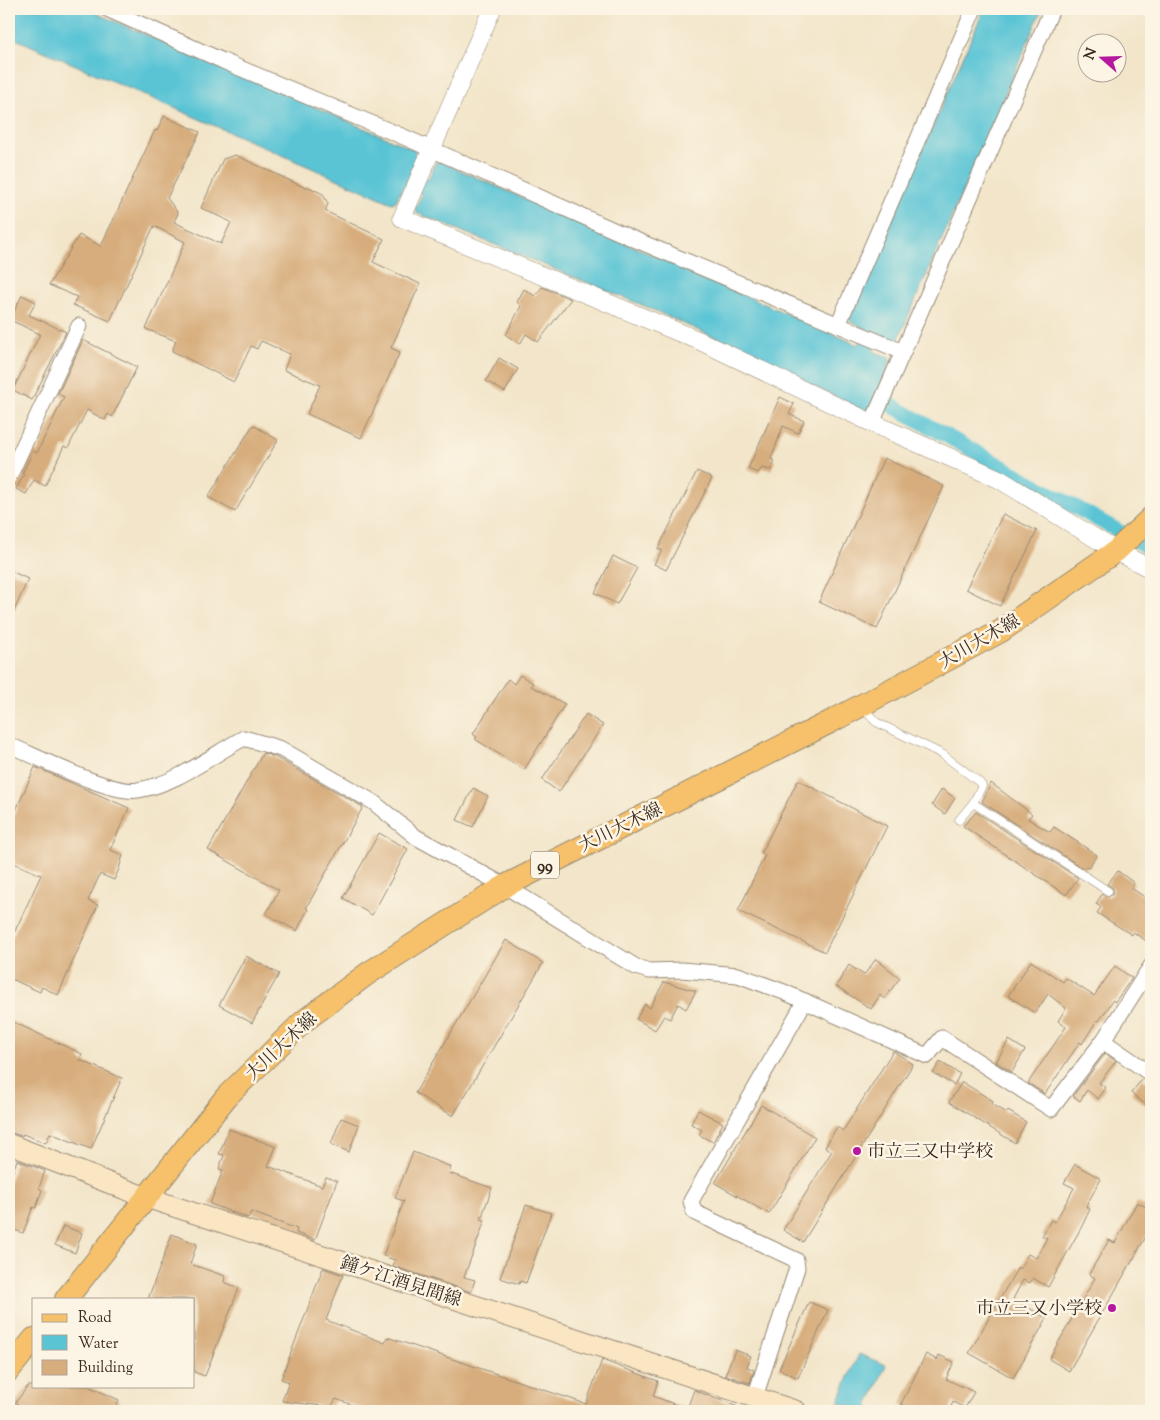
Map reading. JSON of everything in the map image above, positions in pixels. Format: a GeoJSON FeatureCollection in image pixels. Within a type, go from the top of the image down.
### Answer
{"type":"FeatureCollection","features":[{"type":"Feature","properties":{"kind":"main road","name":"大川大木線"},"geometry":{"type":"LineString","coordinates":[[67,1298],[227,1096],[304,1022],[367,974],[505,886],[861,705],[1001,631],[1118,548],[1147,521]]}},
{"type":"Feature","properties":{"kind":"main road","name":"鐘ケ江酒見間線"},"geometry":{"type":"LineString","coordinates":[[9,1144],[145,1197],[796,1411]]}},
{"type":"Feature","properties":{"kind":"main road"},"geometry":{"type":"LineString","coordinates":[[9,1370],[32,1341]]}},
{"type":"Feature","properties":{"kind":"street"},"geometry":{"type":"LineString","coordinates":[[108,9],[429,154],[899,350]]}},
{"type":"Feature","properties":{"kind":"street"},"geometry":{"type":"LineString","coordinates":[[492,9],[402,218],[700,341],[874,419],[999,479],[1118,548],[1151,570]]}},
{"type":"Feature","properties":{"kind":"street"},"geometry":{"type":"LineString","coordinates":[[842,326],[974,9]]}},
{"type":"Feature","properties":{"kind":"street"},"geometry":{"type":"LineString","coordinates":[[874,419],[888,388],[899,350],[1052,9]]}},
{"type":"Feature","properties":{"kind":"street"},"geometry":{"type":"LineString","coordinates":[[9,477],[79,326]]}},
{"type":"Feature","properties":{"kind":"street"},"geometry":{"type":"LineString","coordinates":[[9,745],[111,788],[137,791],[176,778],[244,738],[281,748],[373,802],[416,836],[505,886],[648,972],[682,970],[738,976],[805,1001],[927,1056],[942,1038],[1051,1109],[1103,1041],[1151,966]]}},
{"type":"Feature","properties":{"kind":"street"},"geometry":{"type":"LineString","coordinates":[[755,1397],[797,1268],[796,1260],[694,1212],[691,1201],[805,1001]]}},
{"type":"Feature","properties":{"kind":"street"},"geometry":{"type":"LineString","coordinates":[[1103,1041],[1151,1074]]}},
{"type":"Feature","properties":{"kind":"lane"},"geometry":{"type":"LineString","coordinates":[[861,705],[876,722],[942,754],[980,782],[982,786],[973,803],[959,820]]}},
{"type":"Feature","properties":{"kind":"lane"},"geometry":{"type":"LineString","coordinates":[[973,803],[1108,891]]}},
{"type":"Feature","properties":{"kind":"water"},"geometry":{"type":"Polygon","coordinates":[[[9,9],[86,9],[415,150],[417,155],[410,173],[428,180],[436,162],[439,161],[858,345],[866,329],[851,322],[849,318],[984,9],[1042,9],[898,340],[894,341],[879,334],[873,348],[875,352],[888,357],[891,361],[871,409],[863,410],[789,375],[788,371],[647,307],[417,213],[415,209],[422,194],[404,185],[396,201],[392,203],[9,36],[9,9]]]}},
{"type":"Feature","properties":{"kind":"water"},"geometry":{"type":"Polygon","coordinates":[[[859,1354],[886,1365],[866,1411],[838,1402],[859,1354]]]}},
{"type":"Feature","properties":{"kind":"building"},"geometry":{"type":"Polygon","coordinates":[[[164,116],[200,132],[167,198],[178,213],[174,222],[221,244],[231,222],[201,208],[223,159],[235,155],[323,194],[328,204],[325,211],[384,239],[373,262],[420,284],[391,348],[400,352],[361,438],[307,414],[320,385],[284,370],[290,354],[261,341],[257,349],[251,346],[234,382],[172,351],[176,341],[146,329],[185,242],[154,226],[110,321],[73,305],[77,297],[49,285],[79,235],[101,246],[155,130],[157,131],[164,116]]]}},
{"type":"Feature","properties":{"kind":"building"},"geometry":{"type":"Polygon","coordinates":[[[542,287],[571,299],[538,342],[526,334],[520,344],[506,335],[521,306],[517,302],[524,289],[535,296],[542,287]]]}},
{"type":"Feature","properties":{"kind":"building"},"geometry":{"type":"Polygon","coordinates":[[[22,295],[36,302],[29,315],[66,332],[32,400],[13,390],[40,334],[10,320],[22,295]]]}},
{"type":"Feature","properties":{"kind":"building"},"geometry":{"type":"Polygon","coordinates":[[[83,340],[137,367],[112,417],[108,414],[105,420],[87,410],[68,448],[64,446],[45,486],[34,480],[26,494],[16,489],[24,475],[22,474],[33,451],[37,453],[64,397],[58,394],[83,340]]]}},
{"type":"Feature","properties":{"kind":"building"},"geometry":{"type":"Polygon","coordinates":[[[499,358],[518,369],[505,392],[486,381],[499,358]]]}},
{"type":"Feature","properties":{"kind":"building"},"geometry":{"type":"Polygon","coordinates":[[[780,397],[794,404],[789,414],[804,421],[798,433],[783,426],[771,459],[775,461],[771,470],[762,468],[758,473],[748,469],[780,397]]]}},
{"type":"Feature","properties":{"kind":"building"},"geometry":{"type":"Polygon","coordinates":[[[253,425],[278,440],[235,512],[208,497],[253,425]]]}},
{"type":"Feature","properties":{"kind":"building"},"geometry":{"type":"Polygon","coordinates":[[[884,458],[944,486],[877,629],[819,602],[884,458]]]}},
{"type":"Feature","properties":{"kind":"building"},"geometry":{"type":"Polygon","coordinates":[[[697,471],[712,478],[666,570],[654,564],[662,550],[658,549],[697,471]]]}},
{"type":"Feature","properties":{"kind":"building"},"geometry":{"type":"Polygon","coordinates":[[[1003,514],[1037,531],[1000,606],[966,589],[1003,514]]]}},
{"type":"Feature","properties":{"kind":"building"},"geometry":{"type":"Polygon","coordinates":[[[613,556],[637,568],[617,604],[595,593],[613,556]]]}},
{"type":"Feature","properties":{"kind":"building"},"geometry":{"type":"Polygon","coordinates":[[[9,570],[28,579],[9,623],[9,570]]]}},
{"type":"Feature","properties":{"kind":"building"},"geometry":{"type":"Polygon","coordinates":[[[520,675],[533,683],[531,686],[565,704],[524,770],[475,739],[477,737],[473,734],[508,679],[514,684],[520,675]]]}},
{"type":"Feature","properties":{"kind":"building"},"geometry":{"type":"Polygon","coordinates":[[[586,714],[603,725],[559,792],[542,780],[586,714]]]}},
{"type":"Feature","properties":{"kind":"building"},"geometry":{"type":"Polygon","coordinates":[[[263,753],[275,757],[363,807],[306,908],[308,909],[297,931],[266,914],[279,890],[208,850],[263,753]]]}},
{"type":"Feature","properties":{"kind":"building"},"geometry":{"type":"Polygon","coordinates":[[[35,767],[129,808],[110,850],[123,855],[119,869],[114,880],[100,874],[88,901],[98,905],[58,995],[42,987],[40,992],[9,978],[9,944],[41,875],[9,861],[9,826],[35,767]]]}},
{"type":"Feature","properties":{"kind":"building"},"geometry":{"type":"Polygon","coordinates":[[[798,780],[887,826],[825,952],[738,911],[765,855],[761,853],[798,780]]]}},
{"type":"Feature","properties":{"kind":"building"},"geometry":{"type":"Polygon","coordinates":[[[991,783],[1032,814],[1028,819],[1050,832],[1054,827],[1097,855],[1088,868],[1086,866],[1084,869],[982,802],[991,783]]]}},
{"type":"Feature","properties":{"kind":"building"},"geometry":{"type":"Polygon","coordinates":[[[473,788],[488,796],[473,827],[457,820],[473,788]]]}},
{"type":"Feature","properties":{"kind":"building"},"geometry":{"type":"Polygon","coordinates":[[[942,789],[955,798],[945,814],[932,805],[942,789]]]}},
{"type":"Feature","properties":{"kind":"building"},"geometry":{"type":"Polygon","coordinates":[[[976,812],[1078,878],[1066,895],[963,826],[976,812]]]}},
{"type":"Feature","properties":{"kind":"building"},"geometry":{"type":"Polygon","coordinates":[[[379,833],[408,849],[372,915],[343,898],[379,833]]]}},
{"type":"Feature","properties":{"kind":"building"},"geometry":{"type":"Polygon","coordinates":[[[1118,871],[1134,883],[1131,888],[1151,901],[1151,944],[1133,932],[1132,935],[1097,913],[1101,907],[1096,904],[1102,894],[1108,897],[1113,894],[1113,888],[1107,884],[1118,871]]]}},
{"type":"Feature","properties":{"kind":"building"},"geometry":{"type":"Polygon","coordinates":[[[506,940],[543,963],[453,1116],[415,1093],[506,940]]]}},
{"type":"Feature","properties":{"kind":"building"},"geometry":{"type":"Polygon","coordinates":[[[246,956],[279,974],[252,1023],[219,1005],[246,956]]]}},
{"type":"Feature","properties":{"kind":"building"},"geometry":{"type":"Polygon","coordinates":[[[876,959],[900,978],[884,999],[880,995],[871,1009],[836,986],[849,965],[864,975],[876,959]]]}},
{"type":"Feature","properties":{"kind":"building"},"geometry":{"type":"Polygon","coordinates":[[[1031,961],[1063,982],[1066,978],[1094,996],[1115,966],[1132,978],[1115,1002],[1113,1000],[1099,1021],[1097,1020],[1082,1044],[1080,1042],[1045,1094],[1028,1083],[1066,1027],[1058,1021],[1066,1008],[1048,994],[1035,1013],[1008,996],[1031,961]]]}},
{"type":"Feature","properties":{"kind":"building"},"geometry":{"type":"Polygon","coordinates":[[[664,982],[696,991],[686,1009],[678,1004],[670,1019],[664,1016],[655,1030],[636,1019],[645,1004],[650,1008],[664,982]]]}},
{"type":"Feature","properties":{"kind":"building"},"geometry":{"type":"Polygon","coordinates":[[[9,1020],[82,1054],[80,1060],[122,1078],[91,1149],[50,1133],[46,1143],[23,1134],[22,1136],[9,1132],[9,1020]]]}},
{"type":"Feature","properties":{"kind":"building"},"geometry":{"type":"Polygon","coordinates":[[[1009,1040],[1025,1050],[1012,1072],[996,1062],[1009,1040]]]}},
{"type":"Feature","properties":{"kind":"building"},"geometry":{"type":"Polygon","coordinates":[[[893,1051],[913,1064],[803,1242],[783,1230],[832,1151],[825,1147],[837,1127],[843,1131],[893,1051]]]}},
{"type":"Feature","properties":{"kind":"building"},"geometry":{"type":"Polygon","coordinates":[[[1105,1054],[1116,1061],[1099,1083],[1106,1088],[1098,1099],[1087,1090],[1080,1101],[1073,1096],[1105,1054]]]}},
{"type":"Feature","properties":{"kind":"building"},"geometry":{"type":"Polygon","coordinates":[[[940,1062],[960,1074],[954,1085],[933,1073],[940,1062]]]}},
{"type":"Feature","properties":{"kind":"building"},"geometry":{"type":"Polygon","coordinates":[[[1142,1079],[1151,1083],[1151,1109],[1131,1093],[1142,1079]]]}},
{"type":"Feature","properties":{"kind":"building"},"geometry":{"type":"Polygon","coordinates":[[[962,1082],[993,1101],[992,1104],[1026,1122],[1015,1143],[949,1102],[962,1082]]]}},
{"type":"Feature","properties":{"kind":"building"},"geometry":{"type":"Polygon","coordinates":[[[761,1105],[815,1137],[769,1214],[715,1183],[761,1105]]]}},
{"type":"Feature","properties":{"kind":"building"},"geometry":{"type":"Polygon","coordinates":[[[698,1110],[723,1123],[713,1142],[699,1135],[702,1130],[691,1124],[698,1110]]]}},
{"type":"Feature","properties":{"kind":"building"},"geometry":{"type":"Polygon","coordinates":[[[341,1118],[359,1125],[349,1152],[331,1144],[341,1118]]]}},
{"type":"Feature","properties":{"kind":"building"},"geometry":{"type":"Polygon","coordinates":[[[229,1129],[276,1147],[268,1166],[322,1186],[326,1177],[337,1181],[315,1240],[296,1233],[297,1229],[251,1212],[248,1218],[210,1204],[223,1170],[219,1169],[224,1155],[219,1154],[229,1129]]]}},
{"type":"Feature","properties":{"kind":"building"},"geometry":{"type":"Polygon","coordinates":[[[413,1152],[451,1167],[449,1173],[492,1188],[481,1219],[485,1220],[464,1277],[475,1280],[471,1292],[393,1266],[395,1260],[383,1256],[404,1201],[395,1198],[413,1152]]]}},
{"type":"Feature","properties":{"kind":"building"},"geometry":{"type":"Polygon","coordinates":[[[17,1160],[45,1171],[39,1188],[42,1190],[36,1208],[33,1207],[23,1233],[9,1228],[9,1183],[17,1160]]]}},
{"type":"Feature","properties":{"kind":"building"},"geometry":{"type":"Polygon","coordinates":[[[1075,1164],[1101,1179],[1086,1206],[1090,1209],[1082,1226],[1048,1287],[1033,1278],[1030,1283],[1023,1280],[1013,1299],[1047,1318],[1013,1378],[969,1353],[1018,1267],[1020,1269],[1028,1254],[1036,1258],[1047,1238],[1042,1236],[1051,1220],[1055,1222],[1074,1188],[1064,1183],[1075,1164]]]}},
{"type":"Feature","properties":{"kind":"building"},"geometry":{"type":"Polygon","coordinates":[[[1137,1202],[1151,1210],[1151,1228],[1069,1371],[1049,1359],[1095,1278],[1089,1274],[1109,1240],[1115,1243],[1137,1202]]]}},
{"type":"Feature","properties":{"kind":"building"},"geometry":{"type":"Polygon","coordinates":[[[526,1205],[551,1213],[526,1283],[520,1281],[519,1284],[500,1278],[526,1205]]]}},
{"type":"Feature","properties":{"kind":"building"},"geometry":{"type":"Polygon","coordinates":[[[63,1226],[82,1233],[75,1253],[55,1245],[63,1226]]]}},
{"type":"Feature","properties":{"kind":"building"},"geometry":{"type":"Polygon","coordinates":[[[172,1234],[197,1244],[190,1264],[225,1276],[224,1282],[239,1288],[205,1376],[195,1372],[195,1298],[148,1298],[172,1234]]]}},
{"type":"Feature","properties":{"kind":"building"},"geometry":{"type":"Polygon","coordinates":[[[323,1268],[343,1275],[326,1320],[385,1343],[387,1337],[586,1404],[602,1360],[658,1381],[653,1396],[687,1409],[694,1390],[748,1411],[369,1411],[336,1399],[331,1407],[282,1401],[289,1382],[281,1379],[323,1268]]]}},
{"type":"Feature","properties":{"kind":"building"},"geometry":{"type":"Polygon","coordinates":[[[809,1302],[828,1310],[798,1378],[779,1369],[809,1302]]]}},
{"type":"Feature","properties":{"kind":"building"},"geometry":{"type":"Polygon","coordinates":[[[735,1350],[751,1356],[747,1367],[754,1370],[750,1383],[725,1375],[735,1350]]]}},
{"type":"Feature","properties":{"kind":"building"},"geometry":{"type":"Polygon","coordinates":[[[926,1354],[937,1360],[939,1355],[954,1362],[946,1379],[974,1392],[965,1408],[953,1402],[949,1411],[916,1411],[901,1404],[926,1354]]]}},
{"type":"Feature","properties":{"kind":"building"},"geometry":{"type":"Polygon","coordinates":[[[28,1386],[32,1386],[32,1388],[92,1388],[119,1400],[114,1411],[22,1411],[16,1406],[18,1404],[15,1403],[28,1386]]]}},
{"type":"Feature","properties":{"kind":"waterway"},"geometry":{"type":"LineString","coordinates":[[871,394],[1151,549]]}},
{"type":"Feature","properties":{"kind":"place","name":"市立三又中学校"},"geometry":{"type":"Point","coordinates":[857,1151]}},
{"type":"Feature","properties":{"kind":"place","name":"市立三又小学校"},"geometry":{"type":"Point","coordinates":[1112,1308]}}]}
